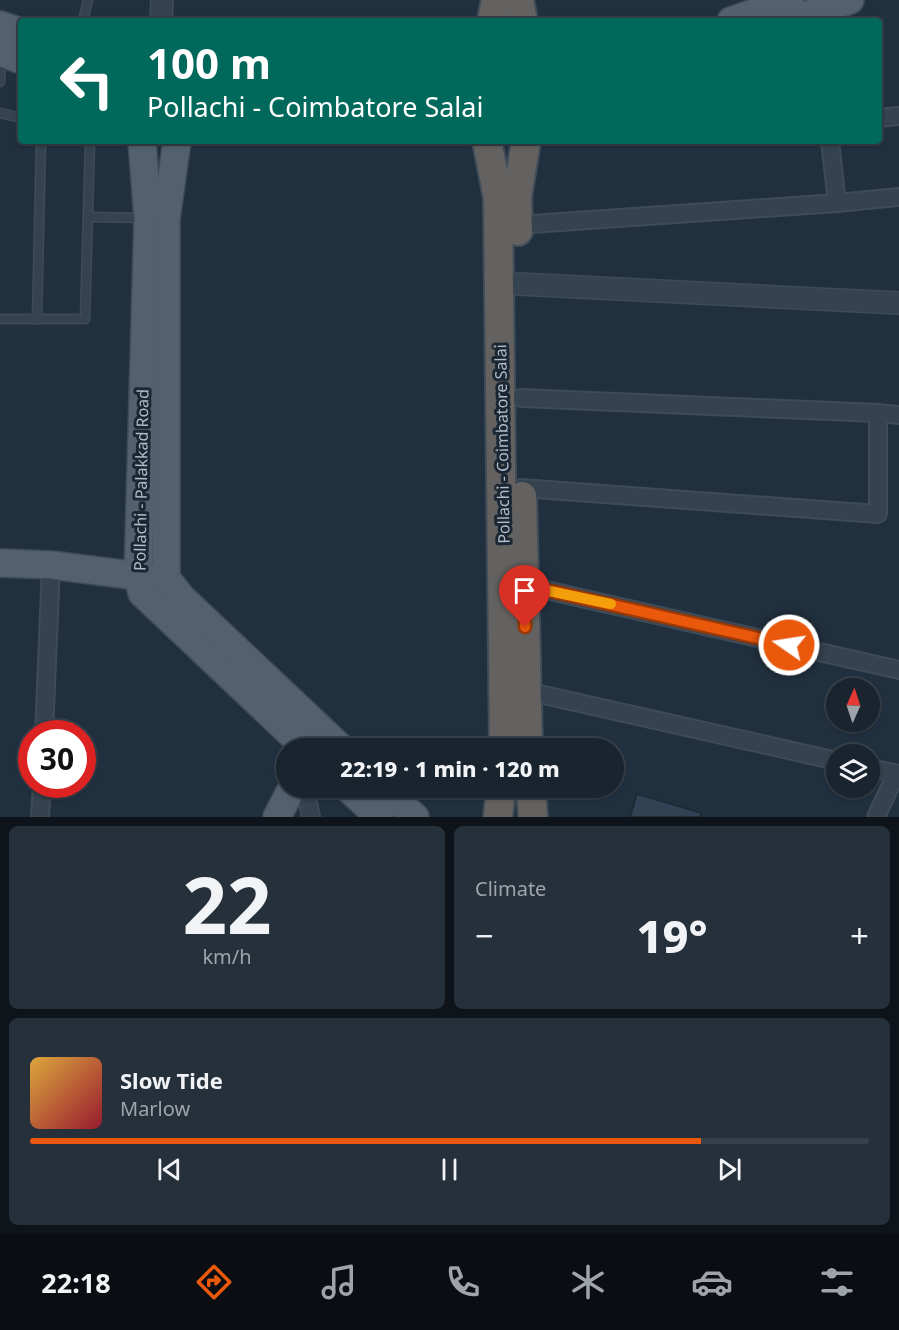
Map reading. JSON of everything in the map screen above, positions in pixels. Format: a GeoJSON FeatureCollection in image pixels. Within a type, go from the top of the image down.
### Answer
{"type":"FeatureCollection","features":[{"type":"Feature","properties":{"kind":"highway"},"geometry":{"type":"LineString","coordinates":[[493,18],[496,0]]}},
{"type":"Feature","properties":{"kind":"highway"},"geometry":{"type":"LineString","coordinates":[[519,0],[522,18]]}},
{"type":"Feature","properties":{"kind":"highway","name":"Pollachi - Coimbatore Salai"},"geometry":{"type":"LineString","coordinates":[[488,144],[498,198],[504,738]]}},
{"type":"Feature","properties":{"kind":"highway","name":"Pollachi - Coimbatore Salai"},"geometry":{"type":"LineString","coordinates":[[526,144],[517,197],[517,225],[528,738]]}},
{"type":"Feature","properties":{"kind":"highway"},"geometry":{"type":"LineString","coordinates":[[498,817],[500,798]]}},
{"type":"Feature","properties":{"kind":"highway"},"geometry":{"type":"LineString","coordinates":[[532,798],[533,817]]}},
{"type":"Feature","properties":{"kind":"main road"},"geometry":{"type":"LineString","coordinates":[[739,18],[790,0]]}},
{"type":"Feature","properties":{"kind":"main road"},"geometry":{"type":"LineString","coordinates":[[798,18],[850,0]]}},
{"type":"Feature","properties":{"kind":"main road"},"geometry":{"type":"LineString","coordinates":[[0,25],[18,31]]}},
{"type":"Feature","properties":{"kind":"main road","name":"Pollachi - Palakkad Road"},"geometry":{"type":"LineString","coordinates":[[142,144],[148,218],[138,577],[142,593],[295,738]]}},
{"type":"Feature","properties":{"kind":"main road"},"geometry":{"type":"LineString","coordinates":[[177,144],[166,219],[166,578],[182,598],[330,738]]}},
{"type":"Feature","properties":{"kind":"main road"},"geometry":{"type":"LineString","coordinates":[[0,563],[51,565],[138,577],[166,578]]}},
{"type":"Feature","properties":{"kind":"main road"},"geometry":{"type":"LineString","coordinates":[[277,817],[287,798]]}},
{"type":"Feature","properties":{"kind":"main road"},"geometry":{"type":"LineString","coordinates":[[359,798],[379,817]]}},
{"type":"Feature","properties":{"kind":"main road"},"geometry":{"type":"LineString","coordinates":[[394,798],[415,817]]}},
{"type":"Feature","properties":{"kind":"street"},"geometry":{"type":"LineString","coordinates":[[161,18],[162,0]]}},
{"type":"Feature","properties":{"kind":"street"},"geometry":{"type":"LineString","coordinates":[[882,118],[899,116]]}},
{"type":"Feature","properties":{"kind":"street"},"geometry":{"type":"LineString","coordinates":[[830,144],[837,203]]}},
{"type":"Feature","properties":{"kind":"street"},"geometry":{"type":"LineString","coordinates":[[517,225],[837,203],[899,196]]}},
{"type":"Feature","properties":{"kind":"street"},"geometry":{"type":"LineString","coordinates":[[519,284],[899,303]]}},
{"type":"Feature","properties":{"kind":"street"},"geometry":{"type":"LineString","coordinates":[[521,398],[899,415]]}},
{"type":"Feature","properties":{"kind":"street"},"geometry":{"type":"LineString","coordinates":[[521,488],[878,514],[878,413]]}},
{"type":"Feature","properties":{"kind":"street"},"geometry":{"type":"LineString","coordinates":[[45,720],[51,565]]}},
{"type":"Feature","properties":{"kind":"street"},"geometry":{"type":"LineString","coordinates":[[524,585],[899,670]]}},
{"type":"Feature","properties":{"kind":"street"},"geometry":{"type":"LineString","coordinates":[[526,691],[826,759]]}},
{"type":"Feature","properties":{"kind":"street"},"geometry":{"type":"LineString","coordinates":[[876,817],[898,774],[880,770]]}},
{"type":"Feature","properties":{"kind":"street"},"geometry":{"type":"LineString","coordinates":[[40,817],[41,798]]}},
{"type":"Feature","properties":{"kind":"street"},"geometry":{"type":"LineString","coordinates":[[307,798],[311,817]]}},
{"type":"Feature","properties":{"kind":"lane"},"geometry":{"type":"LineString","coordinates":[[84,18],[88,0]]}},
{"type":"Feature","properties":{"kind":"lane"},"geometry":{"type":"LineString","coordinates":[[0,82],[7,55]]}},
{"type":"Feature","properties":{"kind":"lane"},"geometry":{"type":"LineString","coordinates":[[0,113],[18,117]]}},
{"type":"Feature","properties":{"kind":"lane"},"geometry":{"type":"LineString","coordinates":[[37,319],[41,144]]}},
{"type":"Feature","properties":{"kind":"lane"},"geometry":{"type":"LineString","coordinates":[[0,319],[85,319],[90,144]]}},
{"type":"Feature","properties":{"kind":"lane"},"geometry":{"type":"LineString","coordinates":[[88,217],[148,218]]}},
{"type":"Feature","properties":{"kind":"building"},"geometry":{"type":"Polygon","coordinates":[[[637,794],[701,813],[700,817],[630,817],[637,794]]]}},
{"type":"Feature","properties":{"kind":"slow traffic"},"geometry":{"type":"LineString","coordinates":[[549,591],[611,604]]}},
{"type":"Feature","properties":{"kind":"route"},"geometry":{"type":"LineString","coordinates":[[525,627],[524,585],[789,645]]}}]}
